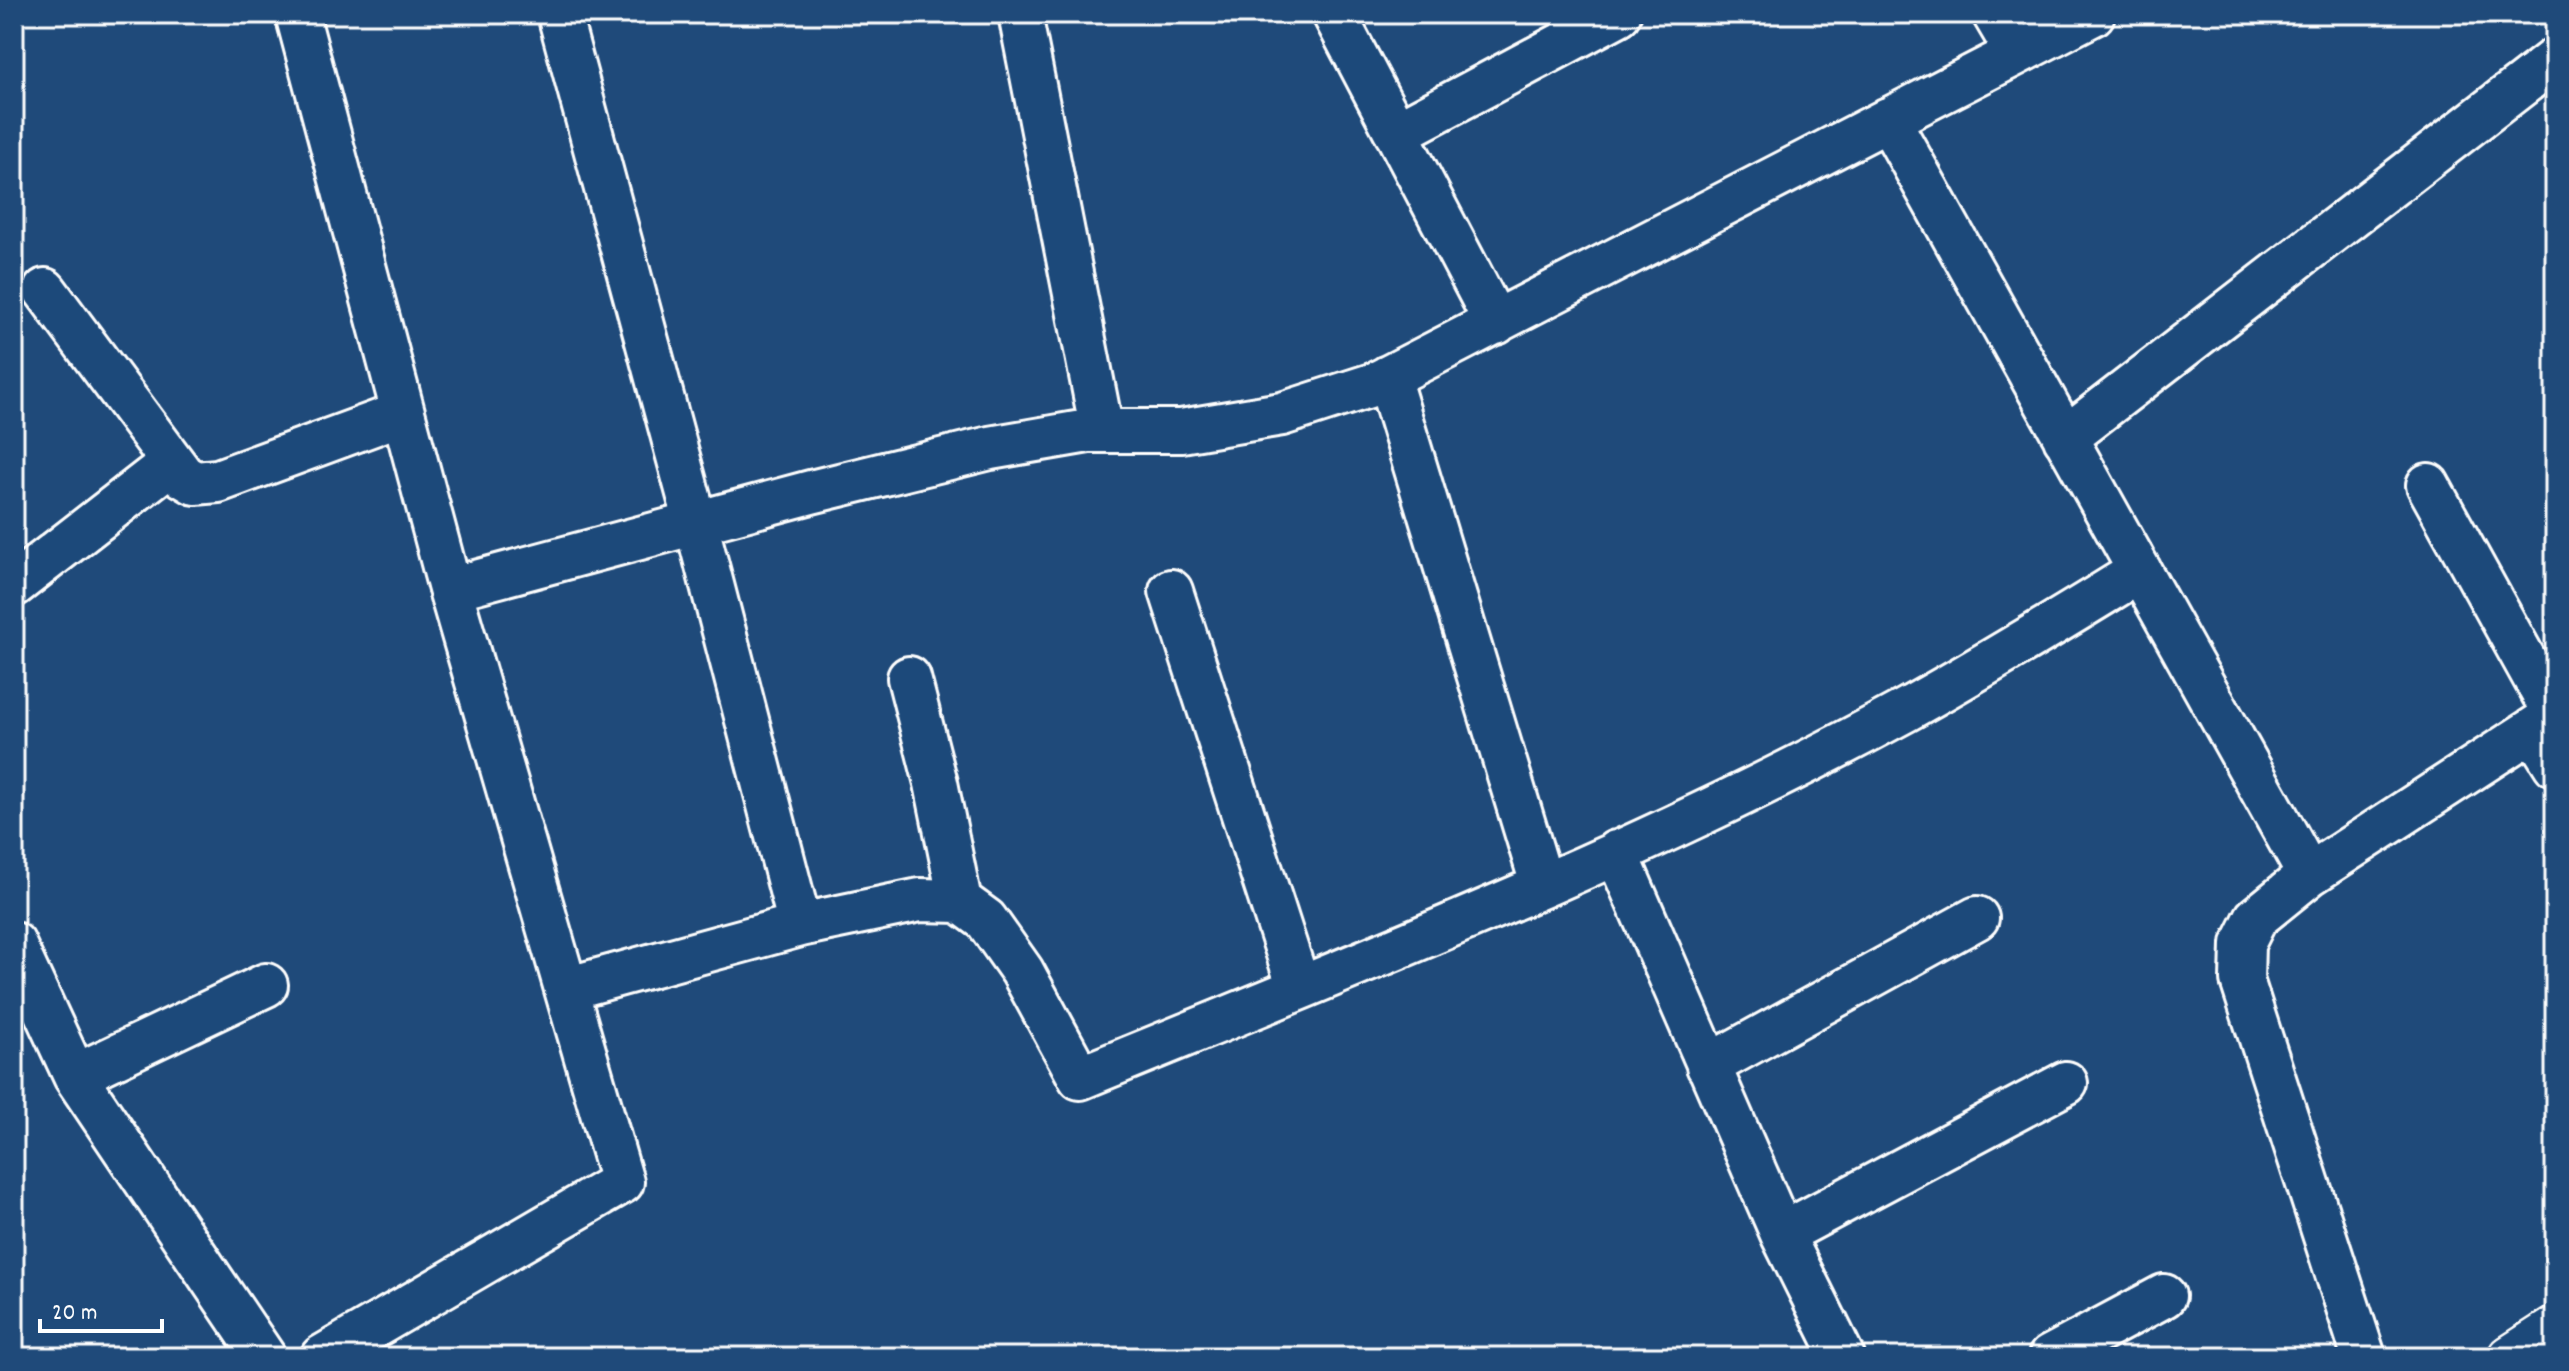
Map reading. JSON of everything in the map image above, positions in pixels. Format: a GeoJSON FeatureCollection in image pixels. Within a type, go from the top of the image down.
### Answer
{"type":"FeatureCollection","features":[{"type":"Feature","properties":{"kind":"street"},"geometry":{"type":"LineString","coordinates":[[297,14],[450,589],[622,1182],[322,1357]]}},
{"type":"Feature","properties":{"kind":"street"},"geometry":{"type":"LineString","coordinates":[[559,14],[800,925]]}},
{"type":"Feature","properties":{"kind":"street"},"geometry":{"type":"LineString","coordinates":[[1020,14],[1102,431]]}},
{"type":"Feature","properties":{"kind":"street"},"geometry":{"type":"LineString","coordinates":[[1334,14],[1496,323]]}},
{"type":"Feature","properties":{"kind":"street"},"geometry":{"type":"LineString","coordinates":[[1396,133],[1619,14]]}},
{"type":"Feature","properties":{"kind":"street"},"geometry":{"type":"LineString","coordinates":[[1994,14],[2017,53]]}},
{"type":"Feature","properties":{"kind":"street"},"geometry":{"type":"LineString","coordinates":[[450,589],[990,448],[1102,431],[1181,431],[1282,414],[1388,377],[2093,14]]}},
{"type":"Feature","properties":{"kind":"street"},"geometry":{"type":"LineString","coordinates":[[2065,438],[2555,59]]}},
{"type":"Feature","properties":{"kind":"street"},"geometry":{"type":"LineString","coordinates":[[1888,119],[2309,875]]}},
{"type":"Feature","properties":{"kind":"street"},"geometry":{"type":"LineString","coordinates":[[45,290],[172,462],[183,476],[195,483],[207,484],[403,413]]}},
{"type":"Feature","properties":{"kind":"street"},"geometry":{"type":"LineString","coordinates":[[1388,377],[1542,884]]}},
{"type":"Feature","properties":{"kind":"street"},"geometry":{"type":"LineString","coordinates":[[14,585],[172,462]]}},
{"type":"Feature","properties":{"kind":"street"},"geometry":{"type":"LineString","coordinates":[[2428,485],[2548,720],[2555,765]]}},
{"type":"Feature","properties":{"kind":"street"},"geometry":{"type":"LineString","coordinates":[[566,989],[800,925],[920,900],[960,901],[986,920],[1022,971],[1080,1078],[1299,988],[1711,808],[1905,710],[2140,571]]}},
{"type":"Feature","properties":{"kind":"street"},"geometry":{"type":"LineString","coordinates":[[1171,591],[1299,988]]}},
{"type":"Feature","properties":{"kind":"street"},"geometry":{"type":"LineString","coordinates":[[909,678],[936,783],[960,901]]}},
{"type":"Feature","properties":{"kind":"street"},"geometry":{"type":"LineString","coordinates":[[2364,1357],[2242,980],[2243,944],[2256,918],[2309,875],[2548,720]]}},
{"type":"Feature","properties":{"kind":"street"},"geometry":{"type":"LineString","coordinates":[[1616,852],[1782,1234],[1843,1357]]}},
{"type":"Feature","properties":{"kind":"street"},"geometry":{"type":"LineString","coordinates":[[1708,1066],[1977,918]]}},
{"type":"Feature","properties":{"kind":"street"},"geometry":{"type":"LineString","coordinates":[[14,944],[75,1076],[264,1357]]}},
{"type":"Feature","properties":{"kind":"street"},"geometry":{"type":"LineString","coordinates":[[75,1076],[266,985]]}},
{"type":"Feature","properties":{"kind":"street"},"geometry":{"type":"LineString","coordinates":[[1782,1234],[2066,1083]]}},
{"type":"Feature","properties":{"kind":"street"},"geometry":{"type":"LineString","coordinates":[[2050,1357],[2164,1296]]}},
{"type":"Feature","properties":{"kind":"street"},"geometry":{"type":"LineString","coordinates":[[2510,1357],[2555,1328]]}}]}
